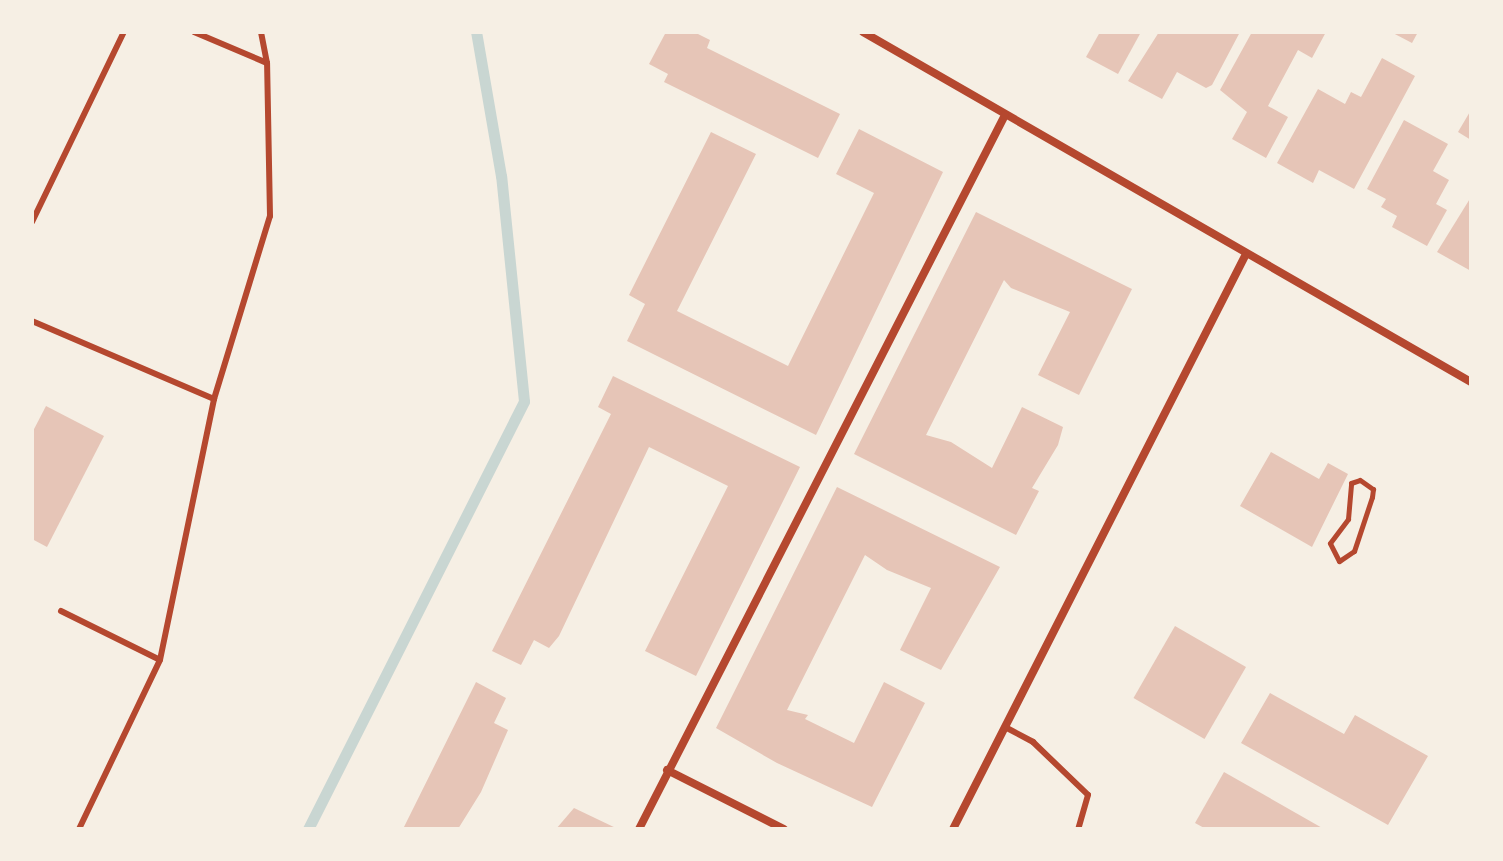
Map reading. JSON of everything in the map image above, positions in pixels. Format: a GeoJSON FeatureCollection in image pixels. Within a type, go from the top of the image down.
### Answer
{"type":"FeatureCollection","features":[{"type":"Feature","properties":{"kind":"street"},"geometry":{"type":"LineString","coordinates":[[863,32],[1245,256],[1471,382]]}},
{"type":"Feature","properties":{"kind":"street"},"geometry":{"type":"LineString","coordinates":[[639,829],[1005,115]]}},
{"type":"Feature","properties":{"kind":"street"},"geometry":{"type":"LineString","coordinates":[[953,829],[1245,256]]}},
{"type":"Feature","properties":{"kind":"street"},"geometry":{"type":"LineString","coordinates":[[667,770],[784,829]]}},
{"type":"Feature","properties":{"kind":"lane"},"geometry":{"type":"LineString","coordinates":[[32,222],[124,32]]}},
{"type":"Feature","properties":{"kind":"lane"},"geometry":{"type":"LineString","coordinates":[[194,32],[267,63]]}},
{"type":"Feature","properties":{"kind":"lane"},"geometry":{"type":"LineString","coordinates":[[79,829],[160,660],[214,399],[270,216],[267,63],[261,32]]}},
{"type":"Feature","properties":{"kind":"lane"},"geometry":{"type":"LineString","coordinates":[[32,321],[214,399]]}},
{"type":"Feature","properties":{"kind":"lane"},"geometry":{"type":"LineString","coordinates":[[61,611],[160,660]]}},
{"type":"Feature","properties":{"kind":"lane"},"geometry":{"type":"LineString","coordinates":[[1005,727],[1033,742],[1088,795],[1078,829]]}},
{"type":"Feature","properties":{"kind":"path"},"geometry":{"type":"LineString","coordinates":[[1367,482],[1372,497],[1354,551],[1339,561],[1330,543],[1348,519],[1348,509],[1351,483],[1367,482]]}},
{"type":"Feature","properties":{"kind":"building"},"geometry":{"type":"Polygon","coordinates":[[[666,32],[694,32],[710,40],[707,48],[840,114],[818,158],[664,82],[668,74],[649,64],[666,32]]]}},
{"type":"Feature","properties":{"kind":"building"},"geometry":{"type":"Polygon","coordinates":[[[1100,32],[1141,32],[1118,74],[1086,57],[1100,32]]]}},
{"type":"Feature","properties":{"kind":"building"},"geometry":{"type":"Polygon","coordinates":[[[1159,32],[1240,32],[1212,85],[1206,88],[1177,72],[1162,99],[1128,81],[1159,32]]]}},
{"type":"Feature","properties":{"kind":"building"},"geometry":{"type":"Polygon","coordinates":[[[1252,32],[1326,32],[1312,58],[1298,50],[1268,106],[1288,117],[1266,158],[1232,139],[1247,112],[1220,90],[1252,32]]]}},
{"type":"Feature","properties":{"kind":"building"},"geometry":{"type":"Polygon","coordinates":[[[1391,32],[1418,32],[1412,43],[1391,32]]]}},
{"type":"Feature","properties":{"kind":"building"},"geometry":{"type":"Polygon","coordinates":[[[1382,58],[1415,76],[1354,189],[1319,170],[1313,183],[1277,163],[1318,89],[1345,104],[1351,92],[1361,97],[1382,58]]]}},
{"type":"Feature","properties":{"kind":"building"},"geometry":{"type":"Polygon","coordinates":[[[1471,110],[1471,140],[1458,132],[1471,110]]]}},
{"type":"Feature","properties":{"kind":"building"},"geometry":{"type":"Polygon","coordinates":[[[1404,120],[1448,144],[1433,171],[1449,180],[1436,204],[1447,210],[1427,246],[1392,227],[1397,216],[1381,207],[1386,199],[1367,189],[1404,120]]]}},
{"type":"Feature","properties":{"kind":"building"},"geometry":{"type":"Polygon","coordinates":[[[859,129],[943,172],[816,435],[627,341],[645,304],[629,295],[711,132],[756,154],[677,311],[788,366],[874,193],[836,174],[859,129]]]}},
{"type":"Feature","properties":{"kind":"building"},"geometry":{"type":"Polygon","coordinates":[[[1471,197],[1471,271],[1437,252],[1471,197]]]}},
{"type":"Feature","properties":{"kind":"building"},"geometry":{"type":"Polygon","coordinates":[[[976,212],[1132,289],[1079,395],[1038,375],[1070,312],[1011,288],[1004,280],[926,435],[951,442],[992,468],[1022,407],[1063,427],[1058,445],[1032,488],[1039,491],[1016,535],[854,454],[976,212]]]}},
{"type":"Feature","properties":{"kind":"building"},"geometry":{"type":"Polygon","coordinates":[[[613,376],[800,467],[696,676],[645,651],[728,486],[649,447],[559,636],[549,648],[534,640],[521,665],[492,651],[611,414],[598,407],[613,376]]]}},
{"type":"Feature","properties":{"kind":"building"},"geometry":{"type":"Polygon","coordinates":[[[46,406],[104,436],[47,547],[32,539],[32,433],[46,406]]]}},
{"type":"Feature","properties":{"kind":"building"},"geometry":{"type":"Polygon","coordinates":[[[1271,452],[1319,479],[1328,463],[1348,474],[1312,547],[1240,506],[1271,452]]]}},
{"type":"Feature","properties":{"kind":"building"},"geometry":{"type":"Polygon","coordinates":[[[837,487],[1000,567],[941,670],[900,650],[931,588],[887,570],[865,555],[787,710],[808,715],[805,719],[854,743],[884,682],[925,703],[872,807],[777,763],[716,728],[837,487]]]}},
{"type":"Feature","properties":{"kind":"building"},"geometry":{"type":"Polygon","coordinates":[[[1175,626],[1246,667],[1205,739],[1134,698],[1175,626]]]}},
{"type":"Feature","properties":{"kind":"building"},"geometry":{"type":"Polygon","coordinates":[[[476,682],[506,698],[494,723],[508,730],[481,792],[458,829],[403,829],[476,682]]]}},
{"type":"Feature","properties":{"kind":"building"},"geometry":{"type":"Polygon","coordinates":[[[1270,693],[1344,734],[1355,715],[1428,756],[1388,825],[1241,743],[1270,693]]]}},
{"type":"Feature","properties":{"kind":"building"},"geometry":{"type":"Polygon","coordinates":[[[1224,772],[1324,829],[1206,829],[1195,823],[1224,772]]]}},
{"type":"Feature","properties":{"kind":"building"},"geometry":{"type":"Polygon","coordinates":[[[574,808],[618,829],[556,829],[574,808]]]}},
{"type":"Feature","properties":{"kind":"waterway"},"geometry":{"type":"LineString","coordinates":[[308,829],[524,401],[501,176],[476,32]]}}]}
